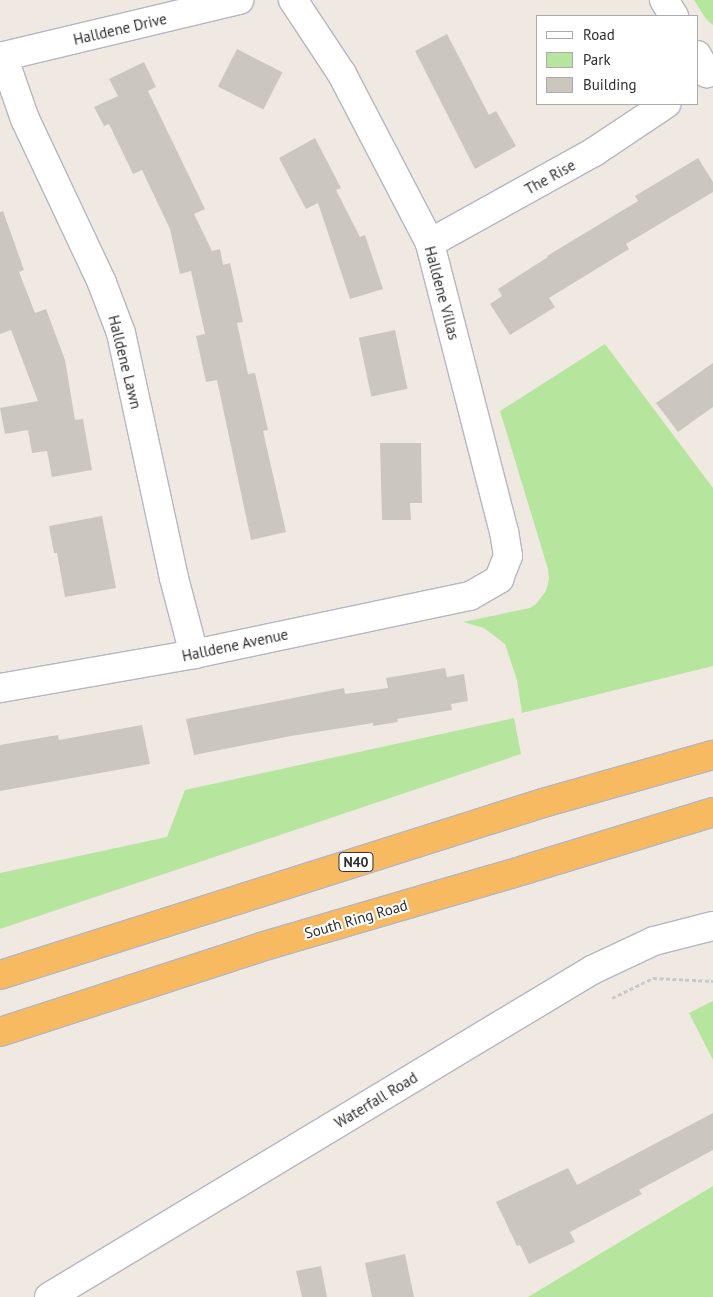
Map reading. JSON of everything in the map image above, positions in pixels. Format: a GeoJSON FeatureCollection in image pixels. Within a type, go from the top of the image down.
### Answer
{"type":"FeatureCollection","features":[{"type":"Feature","properties":{"kind":"highway","name":"N40"},"geometry":{"type":"LineString","coordinates":[[0,975],[543,803],[713,755]]}},
{"type":"Feature","properties":{"kind":"highway","name":"South Ring Road"},"geometry":{"type":"LineString","coordinates":[[0,1032],[261,947],[713,812]]}},
{"type":"Feature","properties":{"kind":"highway"},"geometry":{"type":"LineString","coordinates":[[527,869],[713,828]]}},
{"type":"Feature","properties":{"kind":"street","name":"Halldene Drive"},"geometry":{"type":"LineString","coordinates":[[2,56],[239,0]]}},
{"type":"Feature","properties":{"kind":"street","name":"Halldene Villas"},"geometry":{"type":"LineString","coordinates":[[293,0],[342,74],[430,243],[504,532],[508,556],[499,579],[470,596]]}},
{"type":"Feature","properties":{"kind":"street"},"geometry":{"type":"LineString","coordinates":[[664,0],[673,15]]}},
{"type":"Feature","properties":{"kind":"street","name":"Halldene Lawn"},"geometry":{"type":"LineString","coordinates":[[2,56],[25,119],[102,283],[121,333],[172,568],[194,654]]}},
{"type":"Feature","properties":{"kind":"street","name":"The Rise"},"geometry":{"type":"LineString","coordinates":[[430,243],[594,152],[664,105]]}},
{"type":"Feature","properties":{"kind":"street","name":"Halldene Avenue"},"geometry":{"type":"LineString","coordinates":[[0,688],[194,654],[470,596]]}},
{"type":"Feature","properties":{"kind":"street","name":"Waterfall Road"},"geometry":{"type":"LineString","coordinates":[[49,1297],[592,970],[654,941],[713,926]]}},
{"type":"Feature","properties":{"kind":"path"},"geometry":{"type":"LineString","coordinates":[[612,998],[653,978],[713,981]]}},
{"type":"Feature","properties":{"kind":"green space"},"geometry":{"type":"Polygon","coordinates":[[[694,0],[713,0],[713,25],[706,19],[694,0]]]}},
{"type":"Feature","properties":{"kind":"green space"},"geometry":{"type":"Polygon","coordinates":[[[605,344],[713,488],[713,666],[522,713],[517,680],[505,644],[484,628],[463,622],[530,608],[536,604],[546,591],[549,579],[548,569],[500,411],[605,344]]]}},
{"type":"Feature","properties":{"kind":"green space"},"geometry":{"type":"Polygon","coordinates":[[[514,718],[521,754],[0,929],[0,873],[167,837],[185,790],[514,718]]]}},
{"type":"Feature","properties":{"kind":"green space"},"geometry":{"type":"Polygon","coordinates":[[[713,1001],[713,1060],[689,1013],[713,1001]]]}},
{"type":"Feature","properties":{"kind":"green space"},"geometry":{"type":"Polygon","coordinates":[[[713,1186],[713,1297],[528,1297],[713,1186]]]}},
{"type":"Feature","properties":{"kind":"building"},"geometry":{"type":"Polygon","coordinates":[[[447,34],[489,115],[496,111],[516,146],[475,169],[415,51],[447,34]]]}},
{"type":"Feature","properties":{"kind":"building"},"geometry":{"type":"Polygon","coordinates":[[[237,49],[282,72],[263,110],[218,86],[237,49]]]}},
{"type":"Feature","properties":{"kind":"building"},"geometry":{"type":"Polygon","coordinates":[[[144,62],[156,87],[148,91],[205,209],[194,214],[212,251],[220,249],[223,265],[230,263],[243,322],[237,323],[248,374],[255,373],[268,430],[263,431],[286,532],[251,540],[217,380],[206,382],[196,336],[205,334],[191,271],[180,274],[170,229],[142,170],[133,174],[109,124],[104,126],[94,107],[118,96],[109,79],[144,62]]]}},
{"type":"Feature","properties":{"kind":"building"},"geometry":{"type":"Polygon","coordinates":[[[315,138],[341,188],[336,190],[360,237],[365,235],[383,289],[350,299],[318,203],[306,209],[279,158],[315,138]]]}},
{"type":"Feature","properties":{"kind":"building"},"geometry":{"type":"Polygon","coordinates":[[[698,158],[713,182],[713,192],[626,244],[629,249],[549,298],[555,307],[510,335],[490,304],[502,296],[498,289],[547,256],[638,201],[635,196],[698,158]]]}},
{"type":"Feature","properties":{"kind":"building"},"geometry":{"type":"Polygon","coordinates":[[[3,211],[24,270],[19,272],[35,313],[46,309],[65,360],[75,420],[83,419],[92,470],[52,477],[47,451],[32,453],[28,430],[5,434],[0,408],[38,401],[11,330],[0,334],[0,212],[3,211]]]}},
{"type":"Feature","properties":{"kind":"building"},"geometry":{"type":"Polygon","coordinates":[[[395,330],[407,389],[371,396],[359,338],[395,330]]]}},
{"type":"Feature","properties":{"kind":"building"},"geometry":{"type":"Polygon","coordinates":[[[713,363],[713,407],[678,432],[656,403],[713,363]]]}},
{"type":"Feature","properties":{"kind":"building"},"geometry":{"type":"Polygon","coordinates":[[[380,443],[421,443],[422,503],[410,503],[411,520],[382,520],[380,443]]]}},
{"type":"Feature","properties":{"kind":"building"},"geometry":{"type":"Polygon","coordinates":[[[102,516],[116,588],[65,597],[57,553],[54,553],[49,526],[102,516]]]}},
{"type":"Feature","properties":{"kind":"building"},"geometry":{"type":"Polygon","coordinates":[[[445,668],[447,677],[464,674],[468,701],[451,704],[452,710],[397,719],[398,722],[373,726],[373,723],[291,736],[194,755],[186,719],[344,688],[345,694],[388,688],[386,678],[445,668]]]}},
{"type":"Feature","properties":{"kind":"building"},"geometry":{"type":"Polygon","coordinates":[[[142,725],[150,764],[0,791],[0,745],[58,735],[59,740],[142,725]]]}},
{"type":"Feature","properties":{"kind":"building"},"geometry":{"type":"Polygon","coordinates":[[[713,1113],[713,1150],[639,1190],[642,1194],[570,1232],[575,1242],[529,1264],[520,1245],[517,1246],[496,1202],[568,1168],[577,1185],[713,1113]]]}},
{"type":"Feature","properties":{"kind":"building"},"geometry":{"type":"Polygon","coordinates":[[[405,1254],[414,1297],[372,1297],[365,1263],[405,1254]]]}},
{"type":"Feature","properties":{"kind":"building"},"geometry":{"type":"Polygon","coordinates":[[[321,1266],[327,1297],[302,1297],[296,1271],[321,1266]]]}}]}
